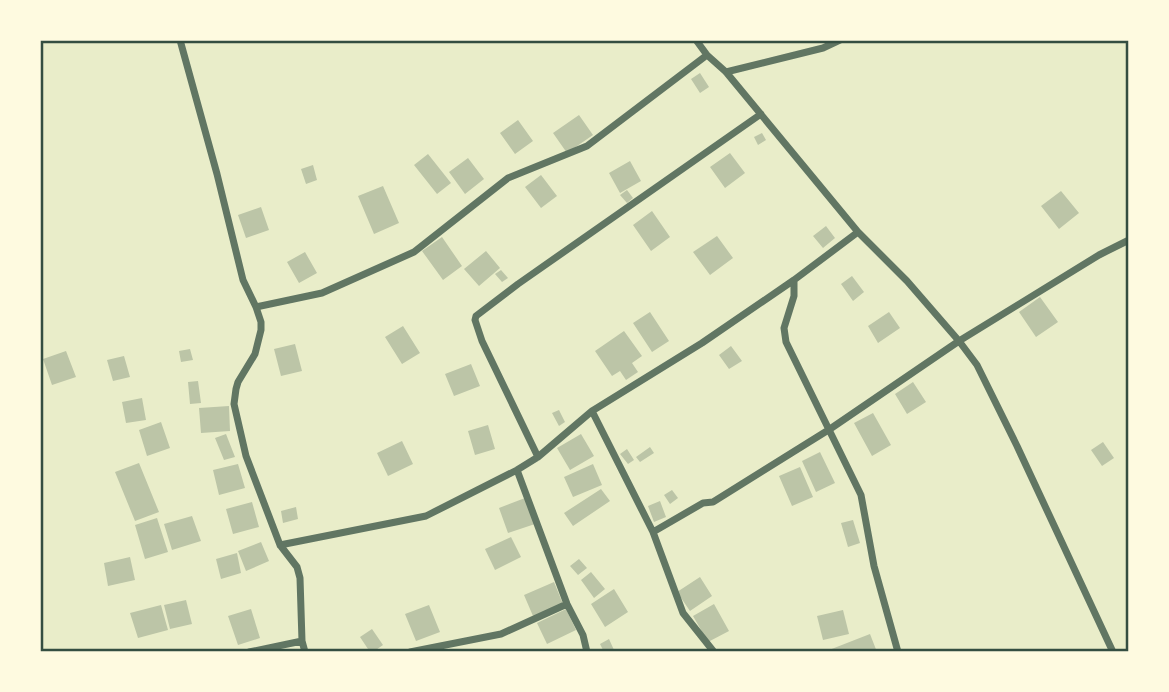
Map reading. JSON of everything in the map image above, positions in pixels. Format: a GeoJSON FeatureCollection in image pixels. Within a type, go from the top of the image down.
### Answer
{"type":"FeatureCollection","features":[{"type":"Feature","properties":{"kind":"street"},"geometry":{"type":"LineString","coordinates":[[180,40],[243,281],[261,322],[255,354],[236,389],[234,404],[246,456],[281,545],[297,567],[305,652]]}},
{"type":"Feature","properties":{"kind":"street"},"geometry":{"type":"LineString","coordinates":[[696,40],[706,54],[726,72],[858,232],[907,281],[960,341],[977,365],[1113,652]]}},
{"type":"Feature","properties":{"kind":"street"},"geometry":{"type":"LineString","coordinates":[[726,72],[823,48],[840,40]]}},
{"type":"Feature","properties":{"kind":"street"},"geometry":{"type":"LineString","coordinates":[[256,307],[322,293],[414,252],[508,178],[587,146],[706,54]]}},
{"type":"Feature","properties":{"kind":"street"},"geometry":{"type":"LineString","coordinates":[[538,457],[482,341],[476,316],[761,114]]}},
{"type":"Feature","properties":{"kind":"street"},"geometry":{"type":"LineString","coordinates":[[281,545],[426,516],[517,470],[538,457],[592,411],[702,343],[858,232]]}},
{"type":"Feature","properties":{"kind":"street"},"geometry":{"type":"LineString","coordinates":[[653,532],[703,503],[713,502],[830,429],[960,341],[1099,255],[1129,240]]}},
{"type":"Feature","properties":{"kind":"street"},"geometry":{"type":"LineString","coordinates":[[794,280],[794,296],[784,328],[786,342],[861,495],[874,566],[898,652]]}},
{"type":"Feature","properties":{"kind":"street"},"geometry":{"type":"LineString","coordinates":[[592,411],[653,532],[683,613],[714,652]]}},
{"type":"Feature","properties":{"kind":"street"},"geometry":{"type":"LineString","coordinates":[[517,470],[567,604],[583,635],[587,652]]}},
{"type":"Feature","properties":{"kind":"street"},"geometry":{"type":"LineString","coordinates":[[413,651],[501,634],[567,604]]}},
{"type":"Feature","properties":{"kind":"street"},"geometry":{"type":"LineString","coordinates":[[249,652],[302,641]]}},
{"type":"Feature","properties":{"kind":"building"},"geometry":{"type":"Polygon","coordinates":[[[700,73],[709,87],[700,93],[691,79],[700,73]]]}},
{"type":"Feature","properties":{"kind":"building"},"geometry":{"type":"Polygon","coordinates":[[[579,115],[593,135],[567,153],[553,133],[579,115]]]}},
{"type":"Feature","properties":{"kind":"building"},"geometry":{"type":"Polygon","coordinates":[[[518,120],[533,141],[515,154],[500,133],[518,120]]]}},
{"type":"Feature","properties":{"kind":"building"},"geometry":{"type":"Polygon","coordinates":[[[762,133],[766,140],[758,145],[754,137],[762,133]]]}},
{"type":"Feature","properties":{"kind":"building"},"geometry":{"type":"Polygon","coordinates":[[[730,153],[745,173],[725,188],[710,167],[730,153]]]}},
{"type":"Feature","properties":{"kind":"building"},"geometry":{"type":"Polygon","coordinates":[[[428,154],[451,183],[437,194],[414,165],[428,154]]]}},
{"type":"Feature","properties":{"kind":"building"},"geometry":{"type":"Polygon","coordinates":[[[468,158],[484,179],[465,194],[449,172],[468,158]]]}},
{"type":"Feature","properties":{"kind":"building"},"geometry":{"type":"Polygon","coordinates":[[[630,161],[641,181],[620,193],[609,173],[630,161]]]}},
{"type":"Feature","properties":{"kind":"building"},"geometry":{"type":"Polygon","coordinates":[[[313,165],[317,180],[306,184],[301,169],[313,165]]]}},
{"type":"Feature","properties":{"kind":"building"},"geometry":{"type":"Polygon","coordinates":[[[541,175],[557,196],[541,208],[525,187],[541,175]]]}},
{"type":"Feature","properties":{"kind":"building"},"geometry":{"type":"Polygon","coordinates":[[[383,186],[399,223],[374,234],[358,196],[383,186]]]}},
{"type":"Feature","properties":{"kind":"building"},"geometry":{"type":"Polygon","coordinates":[[[627,190],[633,198],[627,203],[620,195],[627,190]]]}},
{"type":"Feature","properties":{"kind":"building"},"geometry":{"type":"Polygon","coordinates":[[[1061,191],[1079,213],[1059,229],[1041,206],[1061,191]]]}},
{"type":"Feature","properties":{"kind":"building"},"geometry":{"type":"Polygon","coordinates":[[[261,207],[269,230],[246,238],[238,215],[261,207]]]}},
{"type":"Feature","properties":{"kind":"building"},"geometry":{"type":"Polygon","coordinates":[[[652,211],[670,237],[651,251],[633,225],[652,211]]]}},
{"type":"Feature","properties":{"kind":"building"},"geometry":{"type":"Polygon","coordinates":[[[826,226],[835,238],[823,248],[813,236],[826,226]]]}},
{"type":"Feature","properties":{"kind":"building"},"geometry":{"type":"Polygon","coordinates":[[[717,236],[733,258],[710,275],[693,252],[717,236]]]}},
{"type":"Feature","properties":{"kind":"building"},"geometry":{"type":"Polygon","coordinates":[[[442,237],[462,266],[443,280],[422,251],[442,237]]]}},
{"type":"Feature","properties":{"kind":"building"},"geometry":{"type":"Polygon","coordinates":[[[486,251],[500,268],[479,286],[464,269],[486,251]]]}},
{"type":"Feature","properties":{"kind":"building"},"geometry":{"type":"Polygon","coordinates":[[[305,252],[317,273],[299,283],[287,262],[305,252]]]}},
{"type":"Feature","properties":{"kind":"building"},"geometry":{"type":"Polygon","coordinates":[[[501,270],[508,278],[502,282],[495,274],[501,270]]]}},
{"type":"Feature","properties":{"kind":"building"},"geometry":{"type":"Polygon","coordinates":[[[852,276],[864,292],[853,301],[841,284],[852,276]]]}},
{"type":"Feature","properties":{"kind":"building"},"geometry":{"type":"Polygon","coordinates":[[[1040,297],[1058,322],[1036,337],[1019,312],[1040,297]]]}},
{"type":"Feature","properties":{"kind":"building"},"geometry":{"type":"Polygon","coordinates":[[[650,312],[669,341],[652,352],[633,323],[650,312]]]}},
{"type":"Feature","properties":{"kind":"building"},"geometry":{"type":"Polygon","coordinates":[[[889,312],[900,328],[878,343],[868,326],[889,312]]]}},
{"type":"Feature","properties":{"kind":"building"},"geometry":{"type":"Polygon","coordinates":[[[403,326],[420,353],[402,364],[385,337],[403,326]]]}},
{"type":"Feature","properties":{"kind":"building"},"geometry":{"type":"Polygon","coordinates":[[[624,331],[642,356],[632,363],[638,372],[626,380],[620,371],[612,376],[595,351],[624,331]]]}},
{"type":"Feature","properties":{"kind":"building"},"geometry":{"type":"Polygon","coordinates":[[[295,344],[302,371],[281,376],[274,349],[295,344]]]}},
{"type":"Feature","properties":{"kind":"building"},"geometry":{"type":"Polygon","coordinates":[[[731,346],[742,361],[729,369],[719,355],[731,346]]]}},
{"type":"Feature","properties":{"kind":"building"},"geometry":{"type":"Polygon","coordinates":[[[190,349],[193,360],[181,362],[179,351],[190,349]]]}},
{"type":"Feature","properties":{"kind":"building"},"geometry":{"type":"Polygon","coordinates":[[[66,351],[76,377],[52,385],[43,359],[66,351]]]}},
{"type":"Feature","properties":{"kind":"building"},"geometry":{"type":"Polygon","coordinates":[[[124,356],[130,377],[113,381],[107,360],[124,356]]]}},
{"type":"Feature","properties":{"kind":"building"},"geometry":{"type":"Polygon","coordinates":[[[471,364],[480,386],[454,396],[445,374],[471,364]]]}},
{"type":"Feature","properties":{"kind":"building"},"geometry":{"type":"Polygon","coordinates":[[[198,381],[201,403],[190,404],[188,382],[198,381]]]}},
{"type":"Feature","properties":{"kind":"building"},"geometry":{"type":"Polygon","coordinates":[[[913,382],[926,402],[907,414],[895,394],[913,382]]]}},
{"type":"Feature","properties":{"kind":"building"},"geometry":{"type":"Polygon","coordinates":[[[142,398],[146,420],[126,423],[122,402],[142,398]]]}},
{"type":"Feature","properties":{"kind":"building"},"geometry":{"type":"Polygon","coordinates":[[[229,406],[230,431],[201,433],[199,408],[229,406]]]}},
{"type":"Feature","properties":{"kind":"building"},"geometry":{"type":"Polygon","coordinates":[[[559,410],[565,422],[559,426],[552,413],[559,410]]]}},
{"type":"Feature","properties":{"kind":"building"},"geometry":{"type":"Polygon","coordinates":[[[873,413],[891,445],[872,456],[854,423],[873,413]]]}},
{"type":"Feature","properties":{"kind":"building"},"geometry":{"type":"Polygon","coordinates":[[[161,422],[170,448],[147,456],[139,430],[161,422]]]}},
{"type":"Feature","properties":{"kind":"building"},"geometry":{"type":"Polygon","coordinates":[[[488,425],[495,449],[475,455],[468,431],[488,425]]]}},
{"type":"Feature","properties":{"kind":"building"},"geometry":{"type":"Polygon","coordinates":[[[226,434],[235,457],[224,460],[215,438],[226,434]]]}},
{"type":"Feature","properties":{"kind":"building"},"geometry":{"type":"Polygon","coordinates":[[[581,434],[594,456],[570,470],[557,448],[581,434]]]}},
{"type":"Feature","properties":{"kind":"building"},"geometry":{"type":"Polygon","coordinates":[[[402,441],[413,464],[388,476],[377,453],[402,441]]]}},
{"type":"Feature","properties":{"kind":"building"},"geometry":{"type":"Polygon","coordinates":[[[1103,442],[1114,458],[1102,466],[1091,450],[1103,442]]]}},
{"type":"Feature","properties":{"kind":"building"},"geometry":{"type":"Polygon","coordinates":[[[650,447],[654,453],[640,462],[636,457],[650,447]]]}},
{"type":"Feature","properties":{"kind":"building"},"geometry":{"type":"Polygon","coordinates":[[[627,449],[634,460],[628,464],[620,454],[627,449]]]}},
{"type":"Feature","properties":{"kind":"building"},"geometry":{"type":"Polygon","coordinates":[[[820,452],[835,483],[816,492],[802,461],[820,452]]]}},
{"type":"Feature","properties":{"kind":"building"},"geometry":{"type":"Polygon","coordinates":[[[139,463],[159,512],[135,521],[115,472],[139,463]]]}},
{"type":"Feature","properties":{"kind":"building"},"geometry":{"type":"Polygon","coordinates":[[[238,464],[245,488],[219,495],[213,470],[238,464]]]}},
{"type":"Feature","properties":{"kind":"building"},"geometry":{"type":"Polygon","coordinates":[[[593,464],[602,485],[573,497],[564,477],[593,464]]]}},
{"type":"Feature","properties":{"kind":"building"},"geometry":{"type":"Polygon","coordinates":[[[800,467],[813,497],[792,506],[779,476],[800,467]]]}},
{"type":"Feature","properties":{"kind":"building"},"geometry":{"type":"Polygon","coordinates":[[[601,489],[610,501],[573,526],[564,513],[601,489]]]}},
{"type":"Feature","properties":{"kind":"building"},"geometry":{"type":"Polygon","coordinates":[[[672,490],[678,498],[670,504],[664,495],[672,490]]]}},
{"type":"Feature","properties":{"kind":"building"},"geometry":{"type":"Polygon","coordinates":[[[525,498],[535,524],[508,533],[499,508],[525,498]]]}},
{"type":"Feature","properties":{"kind":"building"},"geometry":{"type":"Polygon","coordinates":[[[660,501],[666,517],[654,522],[648,506],[660,501]]]}},
{"type":"Feature","properties":{"kind":"building"},"geometry":{"type":"Polygon","coordinates":[[[252,502],[259,527],[233,534],[226,509],[252,502]]]}},
{"type":"Feature","properties":{"kind":"building"},"geometry":{"type":"Polygon","coordinates":[[[296,507],[298,519],[283,523],[281,511],[296,507]]]}},
{"type":"Feature","properties":{"kind":"building"},"geometry":{"type":"Polygon","coordinates":[[[192,516],[201,541],[172,550],[164,524],[192,516]]]}},
{"type":"Feature","properties":{"kind":"building"},"geometry":{"type":"Polygon","coordinates":[[[157,518],[168,552],[145,559],[135,525],[157,518]]]}},
{"type":"Feature","properties":{"kind":"building"},"geometry":{"type":"Polygon","coordinates":[[[853,520],[860,543],[848,547],[841,523],[853,520]]]}},
{"type":"Feature","properties":{"kind":"building"},"geometry":{"type":"Polygon","coordinates":[[[511,537],[521,557],[495,570],[485,549],[511,537]]]}},
{"type":"Feature","properties":{"kind":"building"},"geometry":{"type":"Polygon","coordinates":[[[261,542],[269,561],[246,571],[238,551],[261,542]]]}},
{"type":"Feature","properties":{"kind":"building"},"geometry":{"type":"Polygon","coordinates":[[[237,553],[241,573],[221,579],[216,559],[237,553]]]}},
{"type":"Feature","properties":{"kind":"building"},"geometry":{"type":"Polygon","coordinates":[[[130,557],[135,580],[108,586],[104,563],[130,557]]]}},
{"type":"Feature","properties":{"kind":"building"},"geometry":{"type":"Polygon","coordinates":[[[579,559],[587,568],[578,575],[570,566],[579,559]]]}},
{"type":"Feature","properties":{"kind":"building"},"geometry":{"type":"Polygon","coordinates":[[[591,572],[605,589],[594,598],[581,580],[591,572]]]}},
{"type":"Feature","properties":{"kind":"building"},"geometry":{"type":"Polygon","coordinates":[[[700,577],[712,596],[690,611],[677,592],[700,577]]]}},
{"type":"Feature","properties":{"kind":"building"},"geometry":{"type":"Polygon","coordinates":[[[554,582],[563,604],[533,616],[524,595],[554,582]]]}},
{"type":"Feature","properties":{"kind":"building"},"geometry":{"type":"Polygon","coordinates":[[[614,589],[628,612],[605,627],[591,604],[614,589]]]}},
{"type":"Feature","properties":{"kind":"building"},"geometry":{"type":"Polygon","coordinates":[[[186,600],[192,624],[170,629],[164,605],[186,600]]]}},
{"type":"Feature","properties":{"kind":"building"},"geometry":{"type":"Polygon","coordinates":[[[714,604],[729,631],[708,642],[693,616],[714,604]]]}},
{"type":"Feature","properties":{"kind":"building"},"geometry":{"type":"Polygon","coordinates":[[[161,605],[168,630],[138,638],[130,613],[161,605]]]}},
{"type":"Feature","properties":{"kind":"building"},"geometry":{"type":"Polygon","coordinates":[[[429,605],[440,632],[416,641],[405,614],[429,605]]]}},
{"type":"Feature","properties":{"kind":"building"},"geometry":{"type":"Polygon","coordinates":[[[251,609],[260,638],[238,645],[228,616],[251,609]]]}},
{"type":"Feature","properties":{"kind":"building"},"geometry":{"type":"Polygon","coordinates":[[[566,609],[576,630],[547,644],[537,623],[566,609]]]}},
{"type":"Feature","properties":{"kind":"building"},"geometry":{"type":"Polygon","coordinates":[[[843,610],[849,634],[823,640],[817,616],[843,610]]]}},
{"type":"Feature","properties":{"kind":"building"},"geometry":{"type":"Polygon","coordinates":[[[372,629],[383,645],[370,652],[360,637],[372,629]]]}},
{"type":"Feature","properties":{"kind":"building"},"geometry":{"type":"Polygon","coordinates":[[[870,634],[877,652],[829,650],[870,634]]]}},
{"type":"Feature","properties":{"kind":"building"},"geometry":{"type":"Polygon","coordinates":[[[609,639],[614,650],[604,652],[600,644],[609,639]]]}}]}
